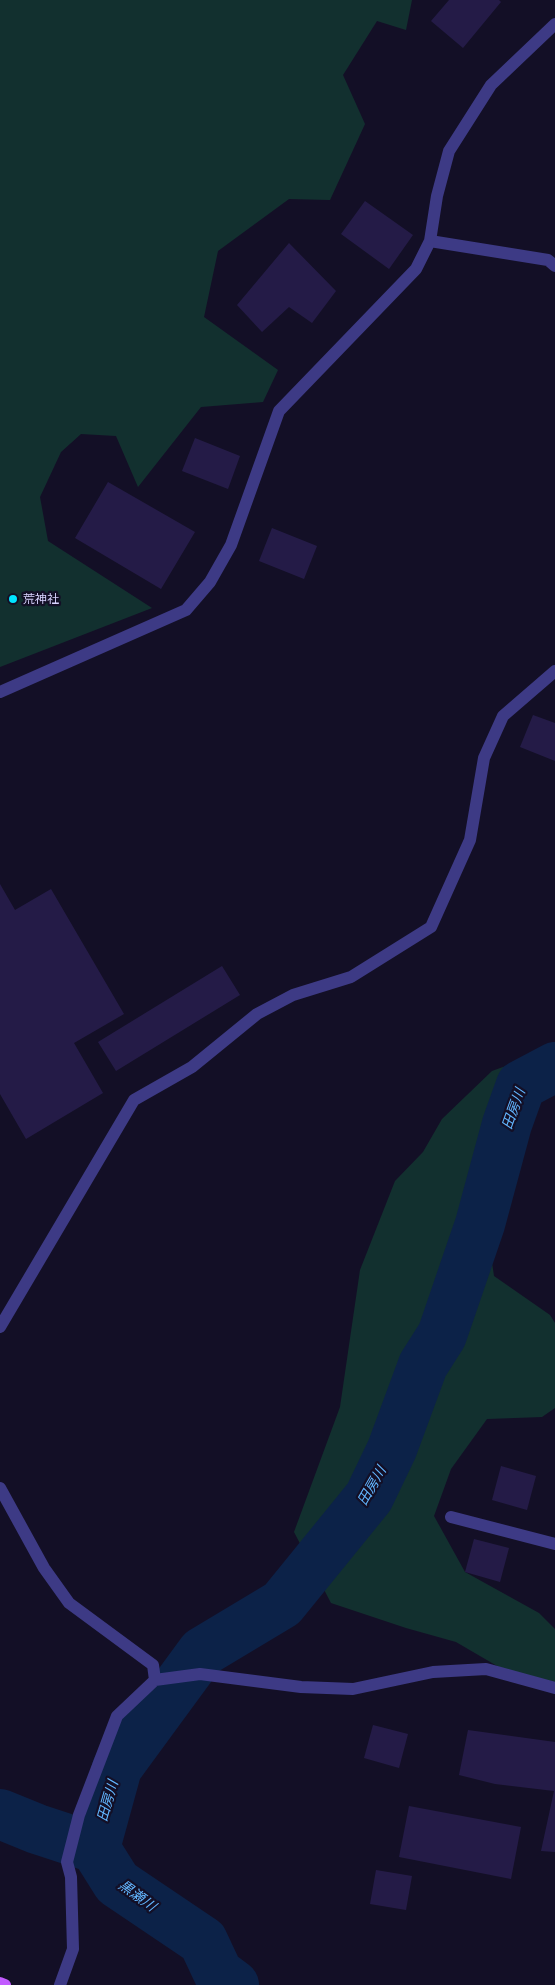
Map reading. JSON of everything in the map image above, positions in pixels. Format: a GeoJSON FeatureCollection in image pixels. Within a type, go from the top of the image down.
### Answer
{"type":"FeatureCollection","features":[{"type":"Feature","properties":{"kind":"main road"},"geometry":{"type":"LineString","coordinates":[[0,1982],[5,1985]]}},
{"type":"Feature","properties":{"kind":"street"},"geometry":{"type":"LineString","coordinates":[[0,692],[186,610],[210,582],[231,544],[279,411],[416,269],[430,241],[437,196],[449,151],[492,85],[555,24]]}},
{"type":"Feature","properties":{"kind":"street"},"geometry":{"type":"LineString","coordinates":[[430,241],[548,260],[555,266]]}},
{"type":"Feature","properties":{"kind":"street"},"geometry":{"type":"LineString","coordinates":[[0,1327],[134,1100],[192,1067],[257,1014],[293,995],[351,977],[431,927],[470,840],[484,758],[502,716],[555,671]]}},
{"type":"Feature","properties":{"kind":"street"},"geometry":{"type":"LineString","coordinates":[[0,1488],[44,1568],[69,1603],[153,1665],[155,1680]]}},
{"type":"Feature","properties":{"kind":"street"},"geometry":{"type":"LineString","coordinates":[[451,1517],[555,1544]]}},
{"type":"Feature","properties":{"kind":"street"},"geometry":{"type":"LineString","coordinates":[[60,1985],[74,1949],[71,1877],[67,1862],[79,1815],[117,1716],[155,1680],[173,1676],[200,1674],[301,1687],[353,1689],[433,1672],[486,1669],[555,1688]]}},
{"type":"Feature","properties":{"kind":"green space"},"geometry":{"type":"Polygon","coordinates":[[[0,0],[412,0],[406,30],[377,21],[343,75],[365,124],[330,200],[289,199],[218,251],[204,317],[278,370],[263,402],[201,407],[138,487],[116,436],[81,434],[61,452],[40,497],[48,541],[152,608],[0,667],[0,0]]]}},
{"type":"Feature","properties":{"kind":"green space"},"geometry":{"type":"Polygon","coordinates":[[[533,1056],[544,1073],[484,1210],[494,1276],[550,1315],[555,1323],[555,1408],[542,1417],[487,1419],[451,1469],[434,1516],[465,1572],[539,1613],[555,1629],[555,1691],[516,1677],[456,1642],[406,1628],[331,1603],[294,1532],[340,1407],[360,1270],[395,1181],[423,1152],[442,1119],[492,1071],[533,1056]]]}},
{"type":"Feature","properties":{"kind":"building"},"geometry":{"type":"Polygon","coordinates":[[[449,0],[499,0],[501,2],[463,48],[431,21],[449,0]]]}},
{"type":"Feature","properties":{"kind":"building"},"geometry":{"type":"Polygon","coordinates":[[[365,201],[413,235],[389,269],[341,234],[365,201]]]}},
{"type":"Feature","properties":{"kind":"building"},"geometry":{"type":"Polygon","coordinates":[[[289,243],[336,291],[312,323],[289,307],[262,332],[237,305],[289,243]]]}},
{"type":"Feature","properties":{"kind":"building"},"geometry":{"type":"Polygon","coordinates":[[[195,438],[240,456],[228,489],[182,471],[195,438]]]}},
{"type":"Feature","properties":{"kind":"building"},"geometry":{"type":"Polygon","coordinates":[[[108,482],[195,532],[161,589],[75,538],[108,482]]]}},
{"type":"Feature","properties":{"kind":"building"},"geometry":{"type":"Polygon","coordinates":[[[272,528],[317,546],[304,579],[259,561],[272,528]]]}},
{"type":"Feature","properties":{"kind":"building"},"geometry":{"type":"Polygon","coordinates":[[[533,715],[555,723],[555,761],[520,747],[533,715]]]}},
{"type":"Feature","properties":{"kind":"building"},"geometry":{"type":"Polygon","coordinates":[[[0,884],[15,910],[51,889],[124,1014],[74,1043],[103,1093],[26,1139],[0,1094],[0,884]]]}},
{"type":"Feature","properties":{"kind":"building"},"geometry":{"type":"Polygon","coordinates":[[[222,966],[240,995],[116,1071],[98,1042],[222,966]]]}},
{"type":"Feature","properties":{"kind":"building"},"geometry":{"type":"Polygon","coordinates":[[[501,1466],[536,1476],[527,1510],[492,1500],[501,1466]]]}},
{"type":"Feature","properties":{"kind":"building"},"geometry":{"type":"Polygon","coordinates":[[[474,1539],[509,1548],[500,1582],[465,1572],[474,1539]]]}},
{"type":"Feature","properties":{"kind":"building"},"geometry":{"type":"Polygon","coordinates":[[[373,1725],[408,1734],[399,1768],[364,1758],[373,1725]]]}},
{"type":"Feature","properties":{"kind":"building"},"geometry":{"type":"Polygon","coordinates":[[[468,1730],[555,1742],[555,1852],[541,1851],[554,1791],[495,1784],[459,1775],[468,1730]]]}},
{"type":"Feature","properties":{"kind":"building"},"geometry":{"type":"Polygon","coordinates":[[[409,1806],[521,1827],[511,1879],[399,1857],[409,1806]]]}},
{"type":"Feature","properties":{"kind":"building"},"geometry":{"type":"Polygon","coordinates":[[[376,1870],[412,1876],[406,1910],[370,1904],[376,1870]]]}},
{"type":"Feature","properties":{"kind":"waterway","name":"田房川"},"geometry":{"type":"LineString","coordinates":[[95,1848],[117,1768],[202,1652],[282,1604],[369,1497],[392,1449],[423,1365],[442,1335],[480,1224],[507,1124],[521,1085],[555,1067]]}},
{"type":"Feature","properties":{"kind":"waterway","name":"黒瀬川"},"geometry":{"type":"LineString","coordinates":[[0,1814],[37,1829],[95,1848],[117,1883],[203,1941],[218,1973],[234,1985]]}},
{"type":"Feature","properties":{"kind":"place","name":"荒神社"},"geometry":{"type":"Point","coordinates":[13,599]}}]}
